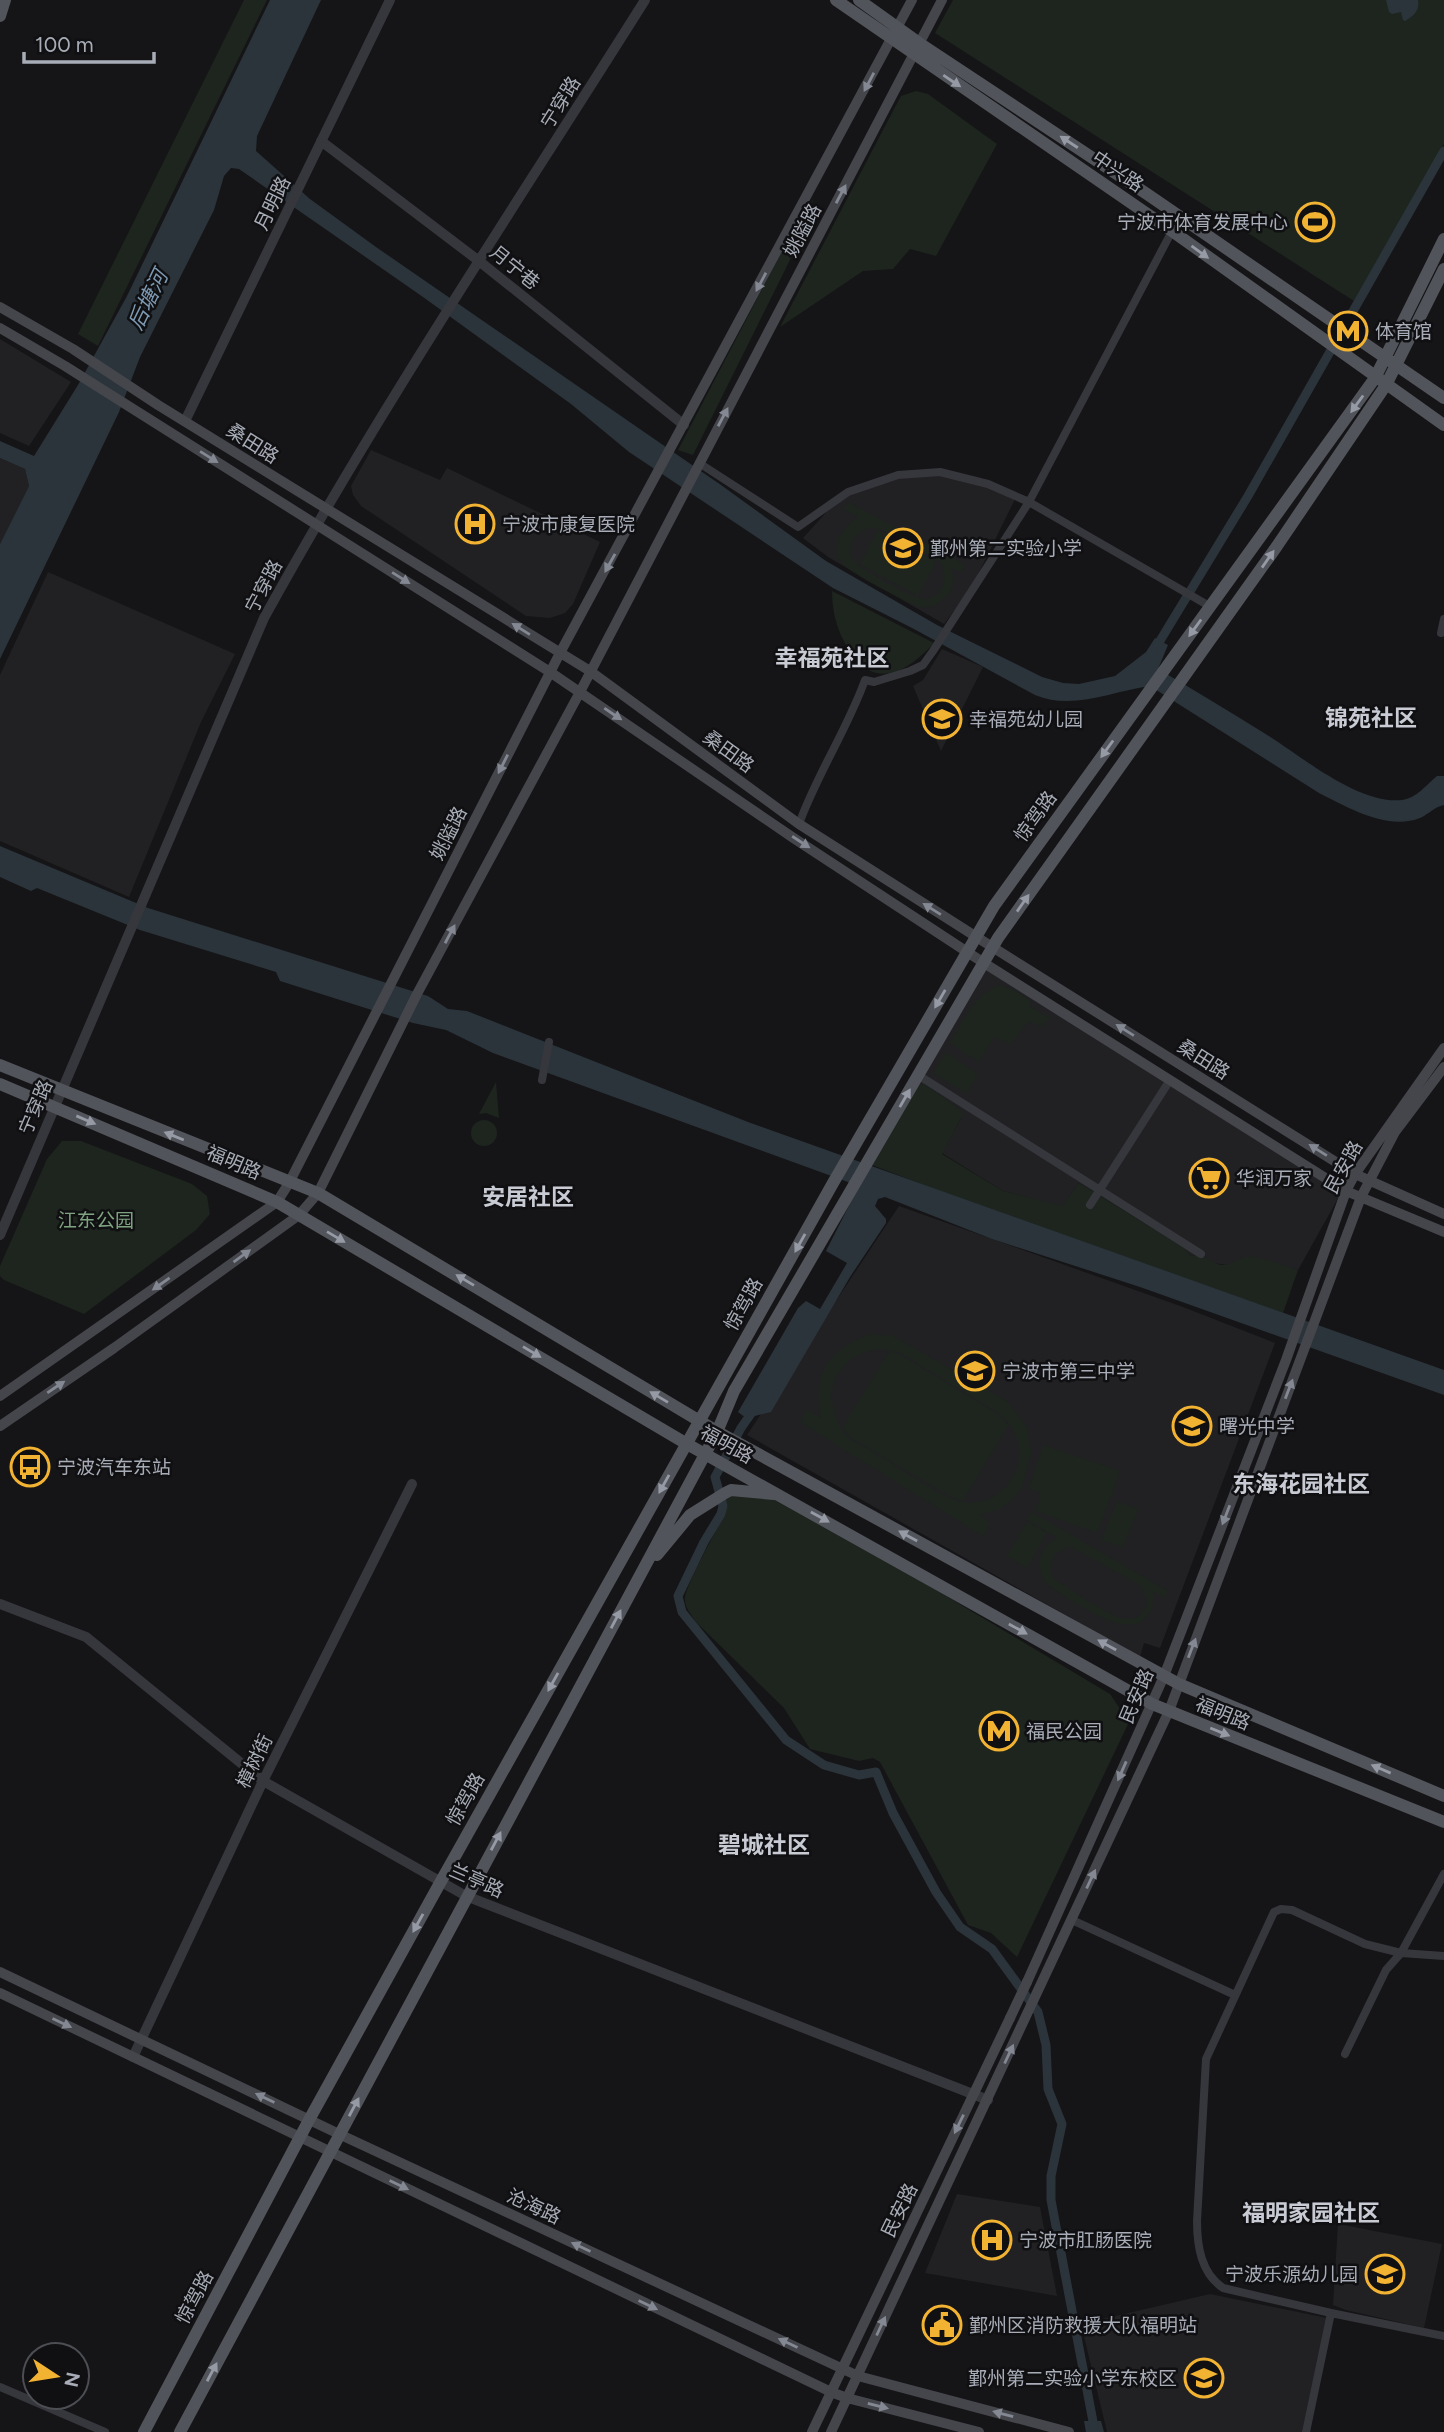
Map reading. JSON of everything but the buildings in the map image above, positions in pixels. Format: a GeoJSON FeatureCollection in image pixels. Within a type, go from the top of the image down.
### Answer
{"type":"FeatureCollection","features":[{"type":"Feature","properties":{"kind":"main road"},"geometry":{"type":"LineString","coordinates":[[0,16],[5,0]]}},
{"type":"Feature","properties":{"kind":"main road","name":"中兴路"},"geometry":{"type":"LineString","coordinates":[[836,0],[895,33]]}},
{"type":"Feature","properties":{"kind":"main road","name":"中兴路"},"geometry":{"type":"LineString","coordinates":[[859,0],[917,49],[1317,337],[1444,425]]}},
{"type":"Feature","properties":{"kind":"main road","name":"姚隘路"},"geometry":{"type":"LineString","coordinates":[[277,1202],[560,653],[912,0]]}},
{"type":"Feature","properties":{"kind":"main road","name":"姚隘路"},"geometry":{"type":"LineString","coordinates":[[590,671],[943,0]]}},
{"type":"Feature","properties":{"kind":"main road","name":"中兴路"},"geometry":{"type":"LineString","coordinates":[[917,49],[1147,194],[1444,398]]}},
{"type":"Feature","properties":{"kind":"main road","name":"惊驾路"},"geometry":{"type":"LineString","coordinates":[[1391,362],[1444,239]]}},
{"type":"Feature","properties":{"kind":"main road","name":"惊驾路"},"geometry":{"type":"LineString","coordinates":[[180,2432],[718,1432],[734,1391],[918,1075],[993,947],[1185,675],[1381,382],[1444,269]]}},
{"type":"Feature","properties":{"kind":"main road","name":"桑田路"},"geometry":{"type":"LineString","coordinates":[[0,307],[73,349],[158,405],[590,671],[799,824],[976,937],[1355,1174],[1444,1214]]}},
{"type":"Feature","properties":{"kind":"main road","name":"桑田路"},"geometry":{"type":"LineString","coordinates":[[0,328],[65,366],[550,672],[984,963],[1346,1191],[1444,1232]]}},
{"type":"Feature","properties":{"kind":"main road","name":"惊驾路"},"geometry":{"type":"LineString","coordinates":[[144,2432],[309,2120],[440,1883],[833,1183],[994,906],[1170,664],[1208,605],[1381,382]]}},
{"type":"Feature","properties":{"kind":"main road"},"geometry":{"type":"LineString","coordinates":[[0,1426],[299,1215],[318,1193],[417,994],[590,671]]}},
{"type":"Feature","properties":{"kind":"main road","name":"民安路"},"geometry":{"type":"LineString","coordinates":[[812,2432],[1027,1982],[1152,1704],[1286,1360],[1346,1191],[1355,1174],[1444,1048]]}},
{"type":"Feature","properties":{"kind":"main road","name":"福明路"},"geometry":{"type":"LineString","coordinates":[[0,1065],[318,1193],[718,1432],[1178,1684],[1444,1796]]}},
{"type":"Feature","properties":{"kind":"main road","name":"民安路"},"geometry":{"type":"LineString","coordinates":[[831,2432],[1168,1712],[1361,1197],[1395,1132],[1444,1067]]}},
{"type":"Feature","properties":{"kind":"main road","name":"福明路"},"geometry":{"type":"LineString","coordinates":[[0,1084],[277,1202],[687,1444],[1152,1704],[1444,1822]]}},
{"type":"Feature","properties":{"kind":"main road"},"geometry":{"type":"LineString","coordinates":[[0,1396],[277,1202]]}},
{"type":"Feature","properties":{"kind":"main road"},"geometry":{"type":"LineString","coordinates":[[639,1576],[690,1515],[730,1490],[780,1495]]}},
{"type":"Feature","properties":{"kind":"main road","name":"沧海路"},"geometry":{"type":"LineString","coordinates":[[0,1972],[309,2120],[858,2376],[1069,2432]]}},
{"type":"Feature","properties":{"kind":"main road","name":"沧海路"},"geometry":{"type":"LineString","coordinates":[[0,1993],[831,2392],[979,2432]]}},
{"type":"Feature","properties":{"kind":"street","name":"月明路"},"geometry":{"type":"LineString","coordinates":[[185,421],[390,0]]}},
{"type":"Feature","properties":{"kind":"street","name":"宁穿路"},"geometry":{"type":"LineString","coordinates":[[0,1235],[264,618],[316,524],[440,322],[645,0]]}},
{"type":"Feature","properties":{"kind":"street","name":"月宁巷"},"geometry":{"type":"LineString","coordinates":[[321,141],[479,261],[684,425]]}},
{"type":"Feature","properties":{"kind":"street"},"geometry":{"type":"LineString","coordinates":[[799,824],[808,800],[855,709],[865,680],[874,682],[923,665],[949,628],[1028,502],[1172,231]]}},
{"type":"Feature","properties":{"kind":"street"},"geometry":{"type":"LineString","coordinates":[[699,463],[798,527],[848,492],[898,475],[940,472],[988,484],[1028,502],[1208,605]]}},
{"type":"Feature","properties":{"kind":"street"},"geometry":{"type":"LineString","coordinates":[[1441,633],[1444,618]]}},
{"type":"Feature","properties":{"kind":"street"},"geometry":{"type":"LineString","coordinates":[[542,1080],[549,1042]]}},
{"type":"Feature","properties":{"kind":"street"},"geometry":{"type":"LineString","coordinates":[[918,1075],[1201,1254]]}},
{"type":"Feature","properties":{"kind":"street"},"geometry":{"type":"LineString","coordinates":[[1090,1205],[1170,1080]]}},
{"type":"Feature","properties":{"kind":"street","name":"樟树街"},"geometry":{"type":"LineString","coordinates":[[134,2057],[263,1781],[412,1485]]}},
{"type":"Feature","properties":{"kind":"street","name":"兰亭路"},"geometry":{"type":"LineString","coordinates":[[0,1604],[86,1637],[263,1781],[440,1883],[466,1896],[988,2100]]}},
{"type":"Feature","properties":{"kind":"street"},"geometry":{"type":"LineString","coordinates":[[1345,2054],[1386,1970],[1401,1953],[1444,1874]]}},
{"type":"Feature","properties":{"kind":"street"},"geometry":{"type":"LineString","coordinates":[[1444,1956],[1401,1953],[1365,1944],[1292,1910],[1281,1909],[1274,1912],[1206,2059],[1197,2221],[1197,2241],[1203,2264],[1212,2281],[1223,2288],[1444,2336]]}},
{"type":"Feature","properties":{"kind":"street"},"geometry":{"type":"LineString","coordinates":[[1072,1920],[1235,1996]]}},
{"type":"Feature","properties":{"kind":"street"},"geometry":{"type":"LineString","coordinates":[[1306,2432],[1331,2313]]}},
{"type":"Feature","properties":{"kind":"street"},"geometry":{"type":"LineString","coordinates":[[0,2387],[105,2432]]}},
{"type":"Feature","properties":{"kind":"shaded area"},"geometry":{"type":"Polygon","coordinates":[[[0,339],[71,382],[29,446],[0,433],[0,339]]]}},
{"type":"Feature","properties":{"kind":"shaded area","name":"宁波市康复医院"},"geometry":{"type":"Polygon","coordinates":[[[371,450],[440,480],[447,468],[600,542],[573,604],[565,613],[550,618],[526,616],[361,506],[353,495],[351,486],[371,450]]]}},
{"type":"Feature","properties":{"kind":"shaded area"},"geometry":{"type":"Polygon","coordinates":[[[0,458],[25,469],[29,486],[0,544],[0,458]]]}},
{"type":"Feature","properties":{"kind":"shaded area","name":"鄞州第二实验小学"},"geometry":{"type":"Polygon","coordinates":[[[940,472],[1016,497],[971,589],[944,624],[828,557],[803,538],[840,497],[898,475],[940,472]]]}},
{"type":"Feature","properties":{"kind":"shaded area"},"geometry":{"type":"Polygon","coordinates":[[[48,572],[235,654],[201,722],[129,897],[0,841],[0,675],[48,572]]]}},
{"type":"Feature","properties":{"kind":"shaded area","name":"幸福苑幼儿园"},"geometry":{"type":"Polygon","coordinates":[[[942,649],[983,667],[941,751],[913,686],[923,680],[942,649]]]}},
{"type":"Feature","properties":{"kind":"shaded area"},"geometry":{"type":"Polygon","coordinates":[[[987,968],[1341,1193],[1298,1270],[1252,1257],[1227,1265],[1213,1263],[1201,1254],[1191,1256],[1183,1247],[1079,1183],[1062,1207],[1003,1191],[942,1153],[961,1118],[913,1089],[987,968]]]}},
{"type":"Feature","properties":{"kind":"shaded area","name":"宁波市第三中学"},"geometry":{"type":"Polygon","coordinates":[[[899,1206],[1183,1307],[1275,1343],[1160,1648],[1144,1643],[1140,1657],[747,1435],[899,1206]]]}},
{"type":"Feature","properties":{"kind":"shaded area","name":"宁波市肛肠医院"},"geometry":{"type":"Polygon","coordinates":[[[957,2194],[1040,2207],[1057,2296],[925,2273],[957,2194]]]}},
{"type":"Feature","properties":{"kind":"shaded area","name":"宁波乐源幼儿园"},"geometry":{"type":"Polygon","coordinates":[[[1338,2224],[1442,2244],[1424,2328],[1333,2305],[1338,2224]]]}},
{"type":"Feature","properties":{"kind":"shaded area","name":"鄞州第二实验小学东校区"},"geometry":{"type":"Polygon","coordinates":[[[1210,2294],[1327,2318],[1302,2432],[1107,2432],[1081,2324],[1210,2294]]]}},
{"type":"Feature","properties":{"kind":"green space"},"geometry":{"type":"Polygon","coordinates":[[[244,0],[267,0],[98,346],[78,334],[244,0]]]}},
{"type":"Feature","properties":{"kind":"green space","name":"宁波市体育发展中心"},"geometry":{"type":"Polygon","coordinates":[[[953,0],[1444,0],[1444,144],[1354,301],[935,33],[953,0]]]}},
{"type":"Feature","properties":{"kind":"green space"},"geometry":{"type":"Polygon","coordinates":[[[916,91],[928,94],[997,144],[936,256],[910,249],[893,269],[863,271],[780,327],[901,96],[916,91]]]}},
{"type":"Feature","properties":{"kind":"green space"},"geometry":{"type":"Polygon","coordinates":[[[814,198],[789,262],[693,455],[678,450],[781,253],[814,198]]]}},
{"type":"Feature","properties":{"kind":"green space"},"geometry":{"type":"Polygon","coordinates":[[[848,502],[965,565],[961,572],[951,568],[953,576],[950,590],[941,602],[919,607],[846,567],[838,554],[839,539],[847,526],[859,517],[844,510],[848,502]],[[867,529],[857,535],[850,549],[853,560],[897,588],[922,599],[938,594],[944,577],[938,560],[880,529],[867,529]]]}},
{"type":"Feature","properties":{"kind":"green space"},"geometry":{"type":"Polygon","coordinates":[[[878,530],[936,562],[918,596],[860,564],[878,530]]]}},
{"type":"Feature","properties":{"kind":"green space"},"geometry":{"type":"Polygon","coordinates":[[[832,591],[934,643],[911,664],[899,670],[876,673],[865,668],[842,637],[835,618],[832,591]]]}},
{"type":"Feature","properties":{"kind":"green space"},"geometry":{"type":"Polygon","coordinates":[[[1000,985],[1016,991],[1031,1001],[1029,1006],[1050,1018],[1043,1026],[1028,1022],[1011,1044],[994,1037],[979,1062],[950,1043],[983,994],[1000,985]]]}},
{"type":"Feature","properties":{"kind":"green space"},"geometry":{"type":"Polygon","coordinates":[[[946,1053],[978,1074],[966,1093],[933,1073],[946,1053]]]}},
{"type":"Feature","properties":{"kind":"green space"},"geometry":{"type":"Polygon","coordinates":[[[496,1082],[499,1118],[486,1113],[479,1114],[496,1082]]]}},
{"type":"Feature","properties":{"kind":"green space"},"geometry":{"type":"Polygon","coordinates":[[[924,1084],[962,1111],[942,1154],[1003,1191],[1062,1206],[1079,1183],[1183,1247],[1191,1256],[1201,1254],[1211,1261],[1225,1265],[1246,1257],[1254,1257],[1298,1270],[1283,1313],[872,1165],[913,1089],[924,1084]]]}},
{"type":"Feature","properties":{"kind":"green space"},"geometry":{"type":"Polygon","coordinates":[[[484,1120],[493,1124],[497,1133],[493,1142],[484,1146],[475,1142],[471,1133],[475,1124],[484,1120]]]}},
{"type":"Feature","properties":{"kind":"green space","name":"江东公园"},"geometry":{"type":"Polygon","coordinates":[[[62,1141],[81,1141],[192,1184],[207,1196],[210,1214],[196,1230],[84,1314],[0,1276],[0,1266],[47,1159],[62,1141]]]}},
{"type":"Feature","properties":{"kind":"green space"},"geometry":{"type":"Polygon","coordinates":[[[870,1334],[893,1336],[1008,1402],[1026,1426],[1032,1451],[1022,1487],[1015,1497],[1000,1509],[979,1515],[990,1522],[983,1536],[800,1422],[807,1410],[821,1418],[821,1376],[834,1356],[855,1340],[870,1334]],[[881,1349],[864,1353],[850,1360],[840,1370],[834,1382],[832,1396],[833,1410],[839,1424],[849,1438],[948,1497],[967,1503],[994,1496],[1008,1484],[1019,1459],[1019,1445],[1010,1425],[1000,1414],[901,1353],[881,1349]]]}},
{"type":"Feature","properties":{"kind":"green space"},"geometry":{"type":"Polygon","coordinates":[[[889,1352],[899,1354],[999,1415],[1008,1425],[963,1501],[949,1496],[850,1437],[843,1427],[889,1352]]]}},
{"type":"Feature","properties":{"kind":"green space"},"geometry":{"type":"Polygon","coordinates":[[[1043,1445],[1120,1471],[1097,1533],[1036,1511],[1041,1493],[1029,1489],[1043,1445]]]}},
{"type":"Feature","properties":{"kind":"green space","name":"福民公园"},"geometry":{"type":"Polygon","coordinates":[[[725,1495],[779,1496],[1110,1694],[1129,1722],[1017,1957],[991,1933],[968,1925],[880,1762],[873,1758],[859,1761],[810,1749],[784,1708],[697,1623],[689,1611],[685,1601],[687,1591],[726,1514],[725,1495]]]}},
{"type":"Feature","properties":{"kind":"green space"},"geometry":{"type":"Polygon","coordinates":[[[1117,1501],[1138,1509],[1123,1547],[1101,1540],[1117,1501]]]}},
{"type":"Feature","properties":{"kind":"green space"},"geometry":{"type":"Polygon","coordinates":[[[1032,1512],[1168,1591],[1165,1598],[1153,1591],[1151,1611],[1137,1623],[1126,1625],[1098,1616],[1049,1586],[1041,1572],[1040,1559],[1046,1546],[1058,1538],[1027,1520],[1032,1512]],[[1071,1547],[1056,1554],[1051,1563],[1054,1579],[1101,1608],[1126,1619],[1135,1618],[1145,1607],[1147,1599],[1140,1585],[1071,1547]]]}},
{"type":"Feature","properties":{"kind":"green space"},"geometry":{"type":"Polygon","coordinates":[[[1027,1522],[1047,1533],[1027,1568],[1007,1556],[1027,1522]]]}},
{"type":"Feature","properties":{"kind":"water","name":"后塘河"},"geometry":{"type":"Polygon","coordinates":[[[270,0],[321,0],[257,136],[256,151],[310,199],[376,247],[721,485],[826,561],[937,625],[1042,677],[1063,683],[1079,684],[1115,676],[1146,652],[1155,638],[1168,645],[1158,669],[1264,733],[1330,777],[1367,795],[1402,800],[1417,794],[1437,776],[1444,776],[1444,805],[1420,818],[1407,821],[1394,822],[1368,816],[1319,793],[1150,686],[1078,701],[1035,695],[833,588],[629,452],[571,404],[423,297],[239,169],[231,168],[224,176],[214,210],[140,357],[119,412],[0,659],[0,544],[29,486],[25,469],[0,458],[0,441],[34,456],[78,385],[127,296],[270,0]]]}},
{"type":"Feature","properties":{"kind":"water"},"geometry":{"type":"Polygon","coordinates":[[[1386,0],[1418,0],[1418,7],[1414,15],[1405,21],[1401,12],[1389,12],[1386,0]]]}},
{"type":"Feature","properties":{"kind":"water"},"geometry":{"type":"Polygon","coordinates":[[[0,846],[148,908],[428,996],[448,1009],[467,1011],[748,1122],[1444,1370],[1444,1395],[1140,1287],[992,1239],[885,1197],[878,1199],[875,1206],[886,1219],[886,1223],[850,1277],[771,1412],[746,1418],[738,1412],[798,1308],[806,1301],[820,1309],[847,1263],[826,1251],[859,1186],[493,1053],[446,1030],[413,1023],[280,981],[276,972],[140,930],[37,888],[31,891],[0,877],[0,846]]]}},
{"type":"Feature","properties":{"kind":"water"},"geometry":{"type":"Polygon","coordinates":[[[1084,2421],[1101,2421],[1104,2432],[1086,2432],[1084,2421]]]}},
{"type":"Feature","properties":{"kind":"waterway"},"geometry":{"type":"LineString","coordinates":[[1155,649],[1248,496],[1444,151]]}},
{"type":"Feature","properties":{"kind":"waterway"},"geometry":{"type":"LineString","coordinates":[[755,1408],[715,1477],[723,1506],[678,1596],[682,1612],[786,1740],[824,1765],[859,1775],[876,1772],[893,1813],[936,1892],[960,1927],[992,1949],[1038,2012],[1046,2045],[1048,2089],[1062,2124],[1051,2176],[1051,2200],[1095,2432]]}},
{"type":"Feature","properties":{"kind":"place","name":"宁波市体育发展中心"},"geometry":{"type":"Point","coordinates":[1315,222]}},
{"type":"Feature","properties":{"kind":"place","name":"体育馆"},"geometry":{"type":"Point","coordinates":[1348,331]}},
{"type":"Feature","properties":{"kind":"place","name":"宁波市康复医院"},"geometry":{"type":"Point","coordinates":[475,524]}},
{"type":"Feature","properties":{"kind":"place","name":"鄞州第二实验小学"},"geometry":{"type":"Point","coordinates":[903,548]}},
{"type":"Feature","properties":{"kind":"place","name":"幸福苑幼儿园"},"geometry":{"type":"Point","coordinates":[942,719]}},
{"type":"Feature","properties":{"kind":"place","name":"华润万家"},"geometry":{"type":"Point","coordinates":[1209,1178]}},
{"type":"Feature","properties":{"kind":"place","name":"宁波市第三中学"},"geometry":{"type":"Point","coordinates":[975,1371]}},
{"type":"Feature","properties":{"kind":"place","name":"曙光中学"},"geometry":{"type":"Point","coordinates":[1192,1426]}},
{"type":"Feature","properties":{"kind":"place","name":"宁波汽车东站"},"geometry":{"type":"Point","coordinates":[30,1467]}},
{"type":"Feature","properties":{"kind":"place","name":"福民公园"},"geometry":{"type":"Point","coordinates":[999,1731]}},
{"type":"Feature","properties":{"kind":"place","name":"宁波市肛肠医院"},"geometry":{"type":"Point","coordinates":[992,2240]}},
{"type":"Feature","properties":{"kind":"place","name":"宁波乐源幼儿园"},"geometry":{"type":"Point","coordinates":[1385,2274]}},
{"type":"Feature","properties":{"kind":"place","name":"鄞州区消防救援大队福明站"},"geometry":{"type":"Point","coordinates":[942,2325]}},
{"type":"Feature","properties":{"kind":"place","name":"鄞州第二实验小学东校区"},"geometry":{"type":"Point","coordinates":[1204,2378]}},
{"type":"Feature","properties":{"kind":"district","name":"幸福苑社区"},"geometry":{"type":"Point","coordinates":[832,658]}},
{"type":"Feature","properties":{"kind":"district","name":"锦苑社区"},"geometry":{"type":"Point","coordinates":[1371,718]}},
{"type":"Feature","properties":{"kind":"district","name":"安居社区"},"geometry":{"type":"Point","coordinates":[528,1197]}},
{"type":"Feature","properties":{"kind":"district","name":"东海花园社区"},"geometry":{"type":"Point","coordinates":[1301,1484]}},
{"type":"Feature","properties":{"kind":"district","name":"碧城社区"},"geometry":{"type":"Point","coordinates":[764,1845]}},
{"type":"Feature","properties":{"kind":"district","name":"福明家园社区"},"geometry":{"type":"Point","coordinates":[1311,2213]}}]}
